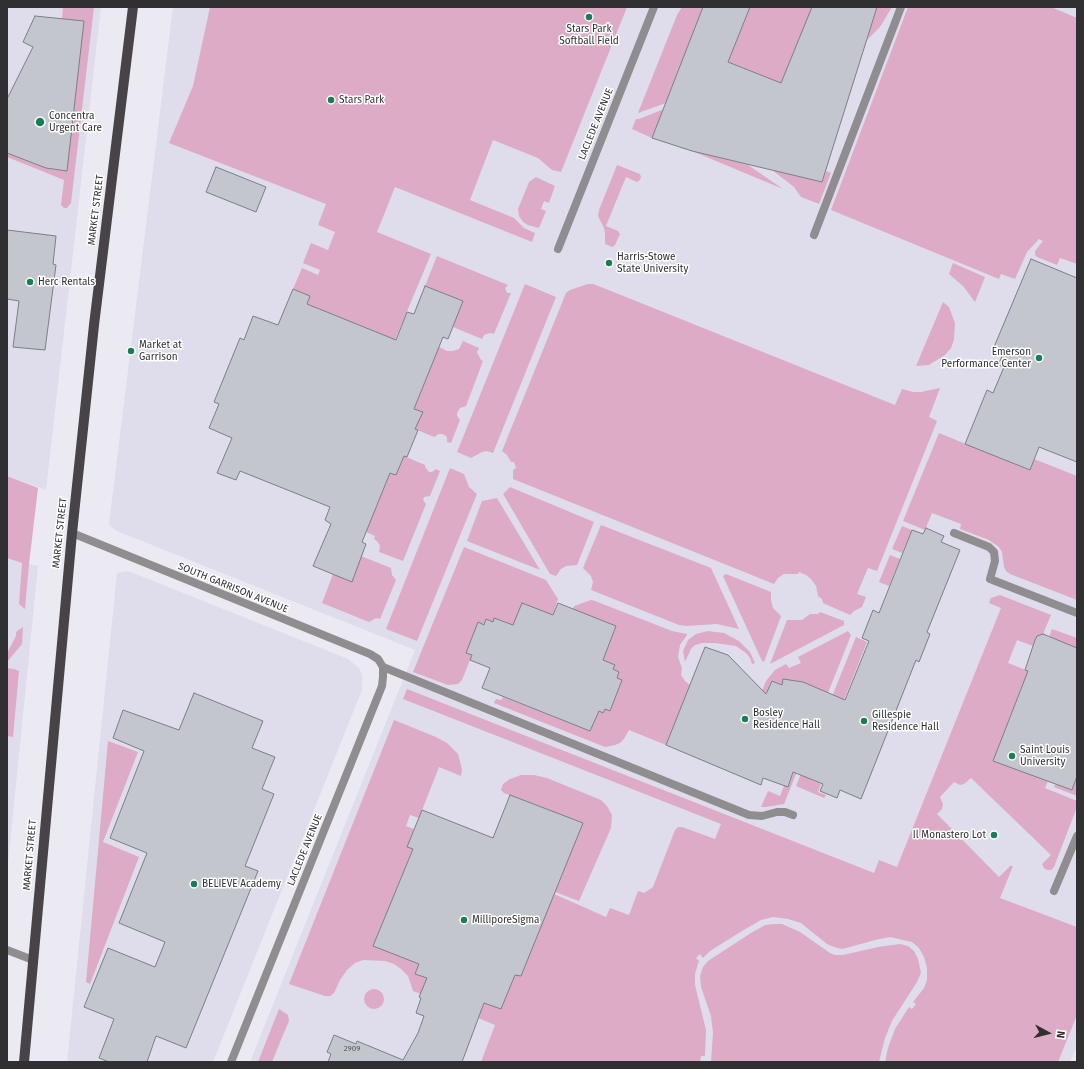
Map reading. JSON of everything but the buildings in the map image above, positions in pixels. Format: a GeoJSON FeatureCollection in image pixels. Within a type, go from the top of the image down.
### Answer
{"type":"FeatureCollection","features":[{"type":"Feature","properties":{"kind":"main road","name":"MARKET STREET"},"geometry":{"type":"LineString","coordinates":[[24,1062],[72,533],[95,318],[133,7]]}},
{"type":"Feature","properties":{"kind":"street","name":"LACLEDE AVENUE"},"geometry":{"type":"LineString","coordinates":[[558,249],[654,7]]}},
{"type":"Feature","properties":{"kind":"street"},"geometry":{"type":"LineString","coordinates":[[814,235],[901,7]]}},
{"type":"Feature","properties":{"kind":"street","name":"SOUTH GARRISON AVENUE"},"geometry":{"type":"LineString","coordinates":[[72,533],[370,654],[378,659],[382,667]]}},
{"type":"Feature","properties":{"kind":"street"},"geometry":{"type":"LineString","coordinates":[[954,533],[989,547],[994,552],[995,561],[990,579],[1077,613]]}},
{"type":"Feature","properties":{"kind":"street","name":"LACLEDE AVENUE"},"geometry":{"type":"LineString","coordinates":[[231,1062],[382,686],[384,677],[382,667]]}},
{"type":"Feature","properties":{"kind":"street"},"geometry":{"type":"LineString","coordinates":[[382,667],[749,815],[762,816],[777,812],[785,812],[793,815]]}},
{"type":"Feature","properties":{"kind":"street"},"geometry":{"type":"LineString","coordinates":[[1054,891],[1077,836]]}},
{"type":"Feature","properties":{"kind":"street"},"geometry":{"type":"LineString","coordinates":[[7,950],[33,960]]}},
{"type":"Feature","properties":{"kind":"shaded area"},"geometry":{"type":"Polygon","coordinates":[[[7,7],[101,7],[46,490],[7,476],[7,7]]]}},
{"type":"Feature","properties":{"kind":"shaded area"},"geometry":{"type":"Polygon","coordinates":[[[63,7],[94,7],[71,203],[67,208],[64,208],[61,205],[64,180],[7,157],[7,153],[46,168],[67,171],[62,19],[63,7]]]}},
{"type":"Feature","properties":{"kind":"shaded area","name":"Harris-Stowe State University"},"geometry":{"type":"Polygon","coordinates":[[[173,7],[1072,7],[1077,9],[1077,1046],[1070,1062],[250,1062],[415,650],[117,531],[109,524],[173,7]]]}},
{"type":"Feature","properties":{"kind":"shaded area"},"geometry":{"type":"Polygon","coordinates":[[[210,7],[627,7],[561,172],[552,170],[538,158],[493,140],[470,200],[514,218],[524,228],[535,233],[532,242],[395,187],[377,232],[431,254],[395,340],[307,304],[310,296],[293,289],[302,268],[318,275],[320,270],[303,263],[311,243],[328,250],[335,232],[318,225],[326,204],[169,143],[193,86],[210,7]]]}},
{"type":"Feature","properties":{"kind":"shaded area"},"geometry":{"type":"Polygon","coordinates":[[[682,7],[703,7],[666,103],[638,113],[677,15],[682,7]]]}},
{"type":"Feature","properties":{"kind":"shaded area"},"geometry":{"type":"Polygon","coordinates":[[[750,7],[812,7],[781,83],[728,62],[750,7]]]}},
{"type":"Feature","properties":{"kind":"shaded area"},"geometry":{"type":"Polygon","coordinates":[[[877,7],[892,7],[880,27],[867,40],[877,7]]]}},
{"type":"Feature","properties":{"kind":"shaded area"},"geometry":{"type":"Polygon","coordinates":[[[908,7],[1051,7],[1077,18],[1077,264],[1060,258],[1057,265],[1037,257],[1035,255],[1035,251],[1043,241],[1039,239],[1027,252],[1015,279],[1001,274],[999,279],[831,210],[908,7]]]}},
{"type":"Feature","properties":{"kind":"shaded area"},"geometry":{"type":"Polygon","coordinates":[[[664,109],[652,138],[632,129],[636,119],[664,109]]]}},
{"type":"Feature","properties":{"kind":"shaded area"},"geometry":{"type":"Polygon","coordinates":[[[692,151],[748,165],[783,189],[692,151]]]}},
{"type":"Feature","properties":{"kind":"shaded area"},"geometry":{"type":"Polygon","coordinates":[[[617,165],[640,174],[641,177],[637,182],[626,177],[606,226],[618,231],[620,234],[615,245],[612,247],[605,244],[604,228],[598,216],[617,165]]]}},
{"type":"Feature","properties":{"kind":"shaded area"},"geometry":{"type":"Polygon","coordinates":[[[772,170],[822,182],[826,171],[831,173],[819,204],[801,197],[794,187],[772,170]]]}},
{"type":"Feature","properties":{"kind":"shaded area"},"geometry":{"type":"Polygon","coordinates":[[[536,177],[555,186],[549,203],[544,201],[541,209],[546,211],[539,228],[523,222],[519,216],[518,209],[529,182],[536,177]]]}},
{"type":"Feature","properties":{"kind":"shaded area"},"geometry":{"type":"Polygon","coordinates":[[[437,256],[508,285],[505,288],[507,293],[511,293],[494,334],[490,333],[484,335],[482,339],[453,327],[463,301],[425,286],[437,256]]]}},
{"type":"Feature","properties":{"kind":"shaded area"},"geometry":{"type":"Polygon","coordinates":[[[953,263],[985,277],[975,302],[963,286],[949,274],[953,263]]]}},
{"type":"Feature","properties":{"kind":"shaded area"},"geometry":{"type":"Polygon","coordinates":[[[525,284],[556,297],[493,453],[487,451],[482,452],[471,458],[457,452],[525,284]]]}},
{"type":"Feature","properties":{"kind":"shaded area"},"geometry":{"type":"Polygon","coordinates":[[[588,284],[593,284],[606,289],[895,405],[902,389],[913,392],[921,392],[940,388],[929,417],[937,421],[877,571],[868,568],[857,594],[866,597],[862,607],[850,615],[823,603],[822,599],[818,596],[816,586],[811,579],[799,572],[798,574],[784,574],[778,578],[774,584],[513,479],[513,470],[516,468],[514,462],[511,462],[507,455],[502,451],[566,293],[570,290],[588,284]]]}},
{"type":"Feature","properties":{"kind":"shaded area"},"geometry":{"type":"Polygon","coordinates":[[[943,302],[949,307],[955,323],[954,340],[951,348],[945,355],[929,365],[916,366],[943,302]]]}},
{"type":"Feature","properties":{"kind":"shaded area"},"geometry":{"type":"Polygon","coordinates":[[[463,341],[479,348],[477,352],[483,361],[466,406],[460,408],[457,413],[460,420],[451,443],[447,442],[447,437],[443,434],[439,434],[434,437],[415,429],[422,412],[414,409],[439,347],[447,351],[453,351],[459,349],[463,341]]]}},
{"type":"Feature","properties":{"kind":"shaded area"},"geometry":{"type":"Polygon","coordinates":[[[939,433],[1029,470],[1034,459],[1077,476],[1077,600],[1010,574],[1004,567],[1002,552],[999,547],[989,540],[960,529],[961,524],[932,513],[925,530],[903,521],[939,433]]]}},
{"type":"Feature","properties":{"kind":"shaded area"},"geometry":{"type":"Polygon","coordinates":[[[404,456],[425,465],[429,472],[436,469],[440,471],[430,496],[424,497],[423,500],[426,504],[403,561],[379,552],[380,546],[374,539],[375,536],[366,532],[390,473],[396,475],[404,456]]]}},
{"type":"Feature","properties":{"kind":"shaded area"},"geometry":{"type":"Polygon","coordinates":[[[450,468],[464,474],[469,487],[477,494],[417,641],[386,629],[450,468]]]}},
{"type":"Feature","properties":{"kind":"shaded area"},"geometry":{"type":"Polygon","coordinates":[[[7,476],[38,488],[25,609],[19,604],[22,563],[7,558],[7,476]]]}},
{"type":"Feature","properties":{"kind":"shaded area"},"geometry":{"type":"Polygon","coordinates":[[[510,487],[594,522],[577,565],[566,566],[561,569],[556,576],[550,574],[503,494],[510,487]]]}},
{"type":"Feature","properties":{"kind":"shaded area"},"geometry":{"type":"Polygon","coordinates":[[[497,498],[540,570],[467,541],[482,501],[497,498]]]}},
{"type":"Feature","properties":{"kind":"shaded area"},"geometry":{"type":"Polygon","coordinates":[[[601,525],[711,568],[739,629],[717,624],[679,625],[591,590],[593,582],[591,576],[583,568],[601,525]]]}},
{"type":"Feature","properties":{"kind":"shaded area"},"geometry":{"type":"Polygon","coordinates":[[[902,526],[912,530],[902,553],[892,549],[902,526]]]}},
{"type":"Feature","properties":{"kind":"shaded area"},"geometry":{"type":"Polygon","coordinates":[[[464,547],[546,580],[558,599],[553,615],[513,625],[495,618],[493,622],[486,619],[484,625],[478,623],[466,653],[472,655],[462,680],[458,684],[448,685],[413,672],[464,547]]]}},
{"type":"Feature","properties":{"kind":"shaded area"},"geometry":{"type":"Polygon","coordinates":[[[890,555],[900,559],[889,586],[879,582],[890,555]]]}},
{"type":"Feature","properties":{"kind":"shaded area"},"geometry":{"type":"Polygon","coordinates":[[[361,556],[391,568],[392,575],[396,580],[380,619],[376,618],[369,622],[322,603],[333,574],[352,581],[361,556]]]}},
{"type":"Feature","properties":{"kind":"shaded area"},"geometry":{"type":"Polygon","coordinates":[[[7,558],[38,566],[7,874],[7,558]]]}},
{"type":"Feature","properties":{"kind":"shaded area"},"geometry":{"type":"Polygon","coordinates":[[[128,571],[348,659],[359,668],[362,675],[362,690],[213,1062],[67,1062],[117,573],[128,571]]]}},
{"type":"Feature","properties":{"kind":"shaded area"},"geometry":{"type":"Polygon","coordinates":[[[726,574],[771,592],[773,608],[781,616],[764,662],[762,661],[723,576],[726,574]]]}},
{"type":"Feature","properties":{"kind":"shaded area"},"geometry":{"type":"Polygon","coordinates":[[[1000,595],[1051,615],[1043,634],[1035,640],[1033,646],[1017,640],[1008,663],[1039,675],[1023,683],[994,760],[1048,781],[1045,788],[1077,801],[1077,807],[1054,867],[1051,870],[1044,868],[1042,864],[1051,855],[971,778],[964,784],[960,785],[954,782],[940,797],[943,804],[942,809],[937,814],[999,877],[1010,866],[1013,866],[1000,898],[1077,927],[1077,1015],[1058,1062],[885,1062],[895,1029],[909,1007],[912,1009],[916,1004],[913,1002],[924,988],[927,980],[927,968],[924,957],[919,948],[912,942],[890,937],[842,949],[827,944],[801,923],[773,917],[761,920],[742,931],[710,951],[703,958],[700,954],[696,958],[699,961],[695,974],[695,985],[706,1030],[705,1056],[701,1056],[700,1062],[481,1062],[495,1025],[471,1015],[477,999],[501,1009],[515,975],[521,976],[554,894],[606,917],[610,908],[629,915],[638,891],[644,893],[653,887],[675,830],[678,827],[682,827],[715,839],[721,824],[403,699],[407,689],[874,873],[879,860],[897,867],[1001,608],[989,603],[991,598],[1000,595]]]}},
{"type":"Feature","properties":{"kind":"shaded area"},"geometry":{"type":"Polygon","coordinates":[[[591,600],[672,631],[687,634],[680,645],[678,657],[682,668],[681,675],[690,685],[666,745],[629,730],[620,743],[605,747],[494,703],[496,699],[501,700],[503,697],[590,731],[599,711],[603,713],[605,709],[610,710],[622,680],[617,678],[619,672],[613,669],[615,665],[603,660],[616,626],[573,609],[574,606],[591,600]]]}},
{"type":"Feature","properties":{"kind":"shaded area"},"geometry":{"type":"Polygon","coordinates":[[[820,612],[844,621],[844,625],[770,664],[787,620],[802,620],[810,614],[818,614],[820,612]]]}},
{"type":"Feature","properties":{"kind":"shaded area"},"geometry":{"type":"Polygon","coordinates":[[[23,627],[22,644],[7,662],[7,653],[16,636],[16,632],[23,627]]]}},
{"type":"Feature","properties":{"kind":"shaded area"},"geometry":{"type":"Polygon","coordinates":[[[1052,629],[1077,638],[1077,648],[1049,637],[1052,629]]]}},
{"type":"Feature","properties":{"kind":"shaded area"},"geometry":{"type":"Polygon","coordinates":[[[708,631],[724,633],[739,641],[750,652],[755,663],[752,664],[746,653],[736,646],[715,643],[702,643],[695,645],[691,649],[685,662],[683,651],[688,640],[696,634],[708,631]]]}},
{"type":"Feature","properties":{"kind":"shaded area"},"geometry":{"type":"Polygon","coordinates":[[[848,631],[851,635],[818,718],[815,717],[824,691],[803,682],[783,679],[782,685],[772,681],[764,700],[759,698],[766,681],[775,670],[786,664],[789,668],[801,663],[798,657],[848,631]]]}},
{"type":"Feature","properties":{"kind":"shaded area"},"geometry":{"type":"Polygon","coordinates":[[[856,637],[867,642],[812,780],[821,784],[818,792],[826,795],[824,798],[796,786],[856,637]]]}},
{"type":"Feature","properties":{"kind":"shaded area"},"geometry":{"type":"Polygon","coordinates":[[[7,668],[19,671],[13,737],[7,736],[7,668]]]}},
{"type":"Feature","properties":{"kind":"shaded area"},"geometry":{"type":"Polygon","coordinates":[[[394,720],[447,743],[458,754],[462,769],[461,776],[439,767],[419,818],[410,815],[406,826],[414,829],[407,847],[413,849],[373,946],[419,964],[415,974],[427,978],[421,994],[413,991],[408,976],[394,964],[385,961],[363,960],[355,963],[347,970],[334,993],[330,996],[325,996],[289,984],[394,720]]]}},
{"type":"Feature","properties":{"kind":"shaded area"},"geometry":{"type":"Polygon","coordinates":[[[813,722],[816,724],[784,804],[761,807],[768,791],[780,796],[784,786],[788,787],[813,722]]]}},
{"type":"Feature","properties":{"kind":"shaded area"},"geometry":{"type":"Polygon","coordinates":[[[108,741],[138,752],[103,842],[139,857],[90,984],[86,982],[108,741]]]}},
{"type":"Feature","properties":{"kind":"shaded area"},"geometry":{"type":"Polygon","coordinates":[[[521,775],[534,775],[547,778],[601,800],[607,806],[612,815],[611,828],[579,901],[555,892],[583,823],[504,793],[501,790],[503,784],[510,779],[521,775]]]}},
{"type":"Feature","properties":{"kind":"shaded area"},"geometry":{"type":"Polygon","coordinates":[[[1077,776],[1077,796],[1054,787],[1055,784],[1072,790],[1077,776]]]}},
{"type":"Feature","properties":{"kind":"shaded area"},"geometry":{"type":"Polygon","coordinates":[[[782,924],[800,932],[835,955],[843,955],[878,947],[900,944],[908,946],[914,951],[918,959],[921,973],[917,982],[892,1021],[885,1038],[879,1062],[711,1062],[713,1033],[711,1016],[701,987],[700,976],[703,967],[708,961],[751,933],[765,925],[782,924]]]}},
{"type":"Feature","properties":{"kind":"shaded area"},"geometry":{"type":"Polygon","coordinates":[[[374,989],[381,992],[384,999],[381,1006],[374,1009],[367,1006],[364,999],[367,992],[374,989]]]}},
{"type":"Feature","properties":{"kind":"shaded area"},"geometry":{"type":"Polygon","coordinates":[[[279,1009],[288,1015],[289,1021],[272,1062],[258,1062],[279,1009]]]}},
{"type":"Feature","properties":{"kind":"place","name":"Stars Park Softball Field"},"geometry":{"type":"Point","coordinates":[589,17]}},
{"type":"Feature","properties":{"kind":"place","name":"Stars Park"},"geometry":{"type":"Point","coordinates":[331,100]}},
{"type":"Feature","properties":{"kind":"place","name":"Concentra Urgent Care"},"geometry":{"type":"Point","coordinates":[40,122]}},
{"type":"Feature","properties":{"kind":"place","name":"Harris-Stowe State University"},"geometry":{"type":"Point","coordinates":[609,263]}},
{"type":"Feature","properties":{"kind":"place","name":"Herc Rentals"},"geometry":{"type":"Point","coordinates":[30,282]}},
{"type":"Feature","properties":{"kind":"place","name":"Market at Garrison"},"geometry":{"type":"Point","coordinates":[131,351]}},
{"type":"Feature","properties":{"kind":"place","name":"Emerson Performance Center"},"geometry":{"type":"Point","coordinates":[1039,358]}},
{"type":"Feature","properties":{"kind":"place","name":"Bosley Residence Hall"},"geometry":{"type":"Point","coordinates":[745,719]}},
{"type":"Feature","properties":{"kind":"place","name":"Gillespie Residence Hall"},"geometry":{"type":"Point","coordinates":[864,721]}},
{"type":"Feature","properties":{"kind":"place","name":"Saint Louis University"},"geometry":{"type":"Point","coordinates":[1012,756]}},
{"type":"Feature","properties":{"kind":"place","name":"Il Monastero Lot"},"geometry":{"type":"Point","coordinates":[994,835]}},
{"type":"Feature","properties":{"kind":"place","name":"BELIEVE Academy"},"geometry":{"type":"Point","coordinates":[194,884]}},
{"type":"Feature","properties":{"kind":"place","name":"MilliporeSigma"},"geometry":{"type":"Point","coordinates":[464,920]}}]}
